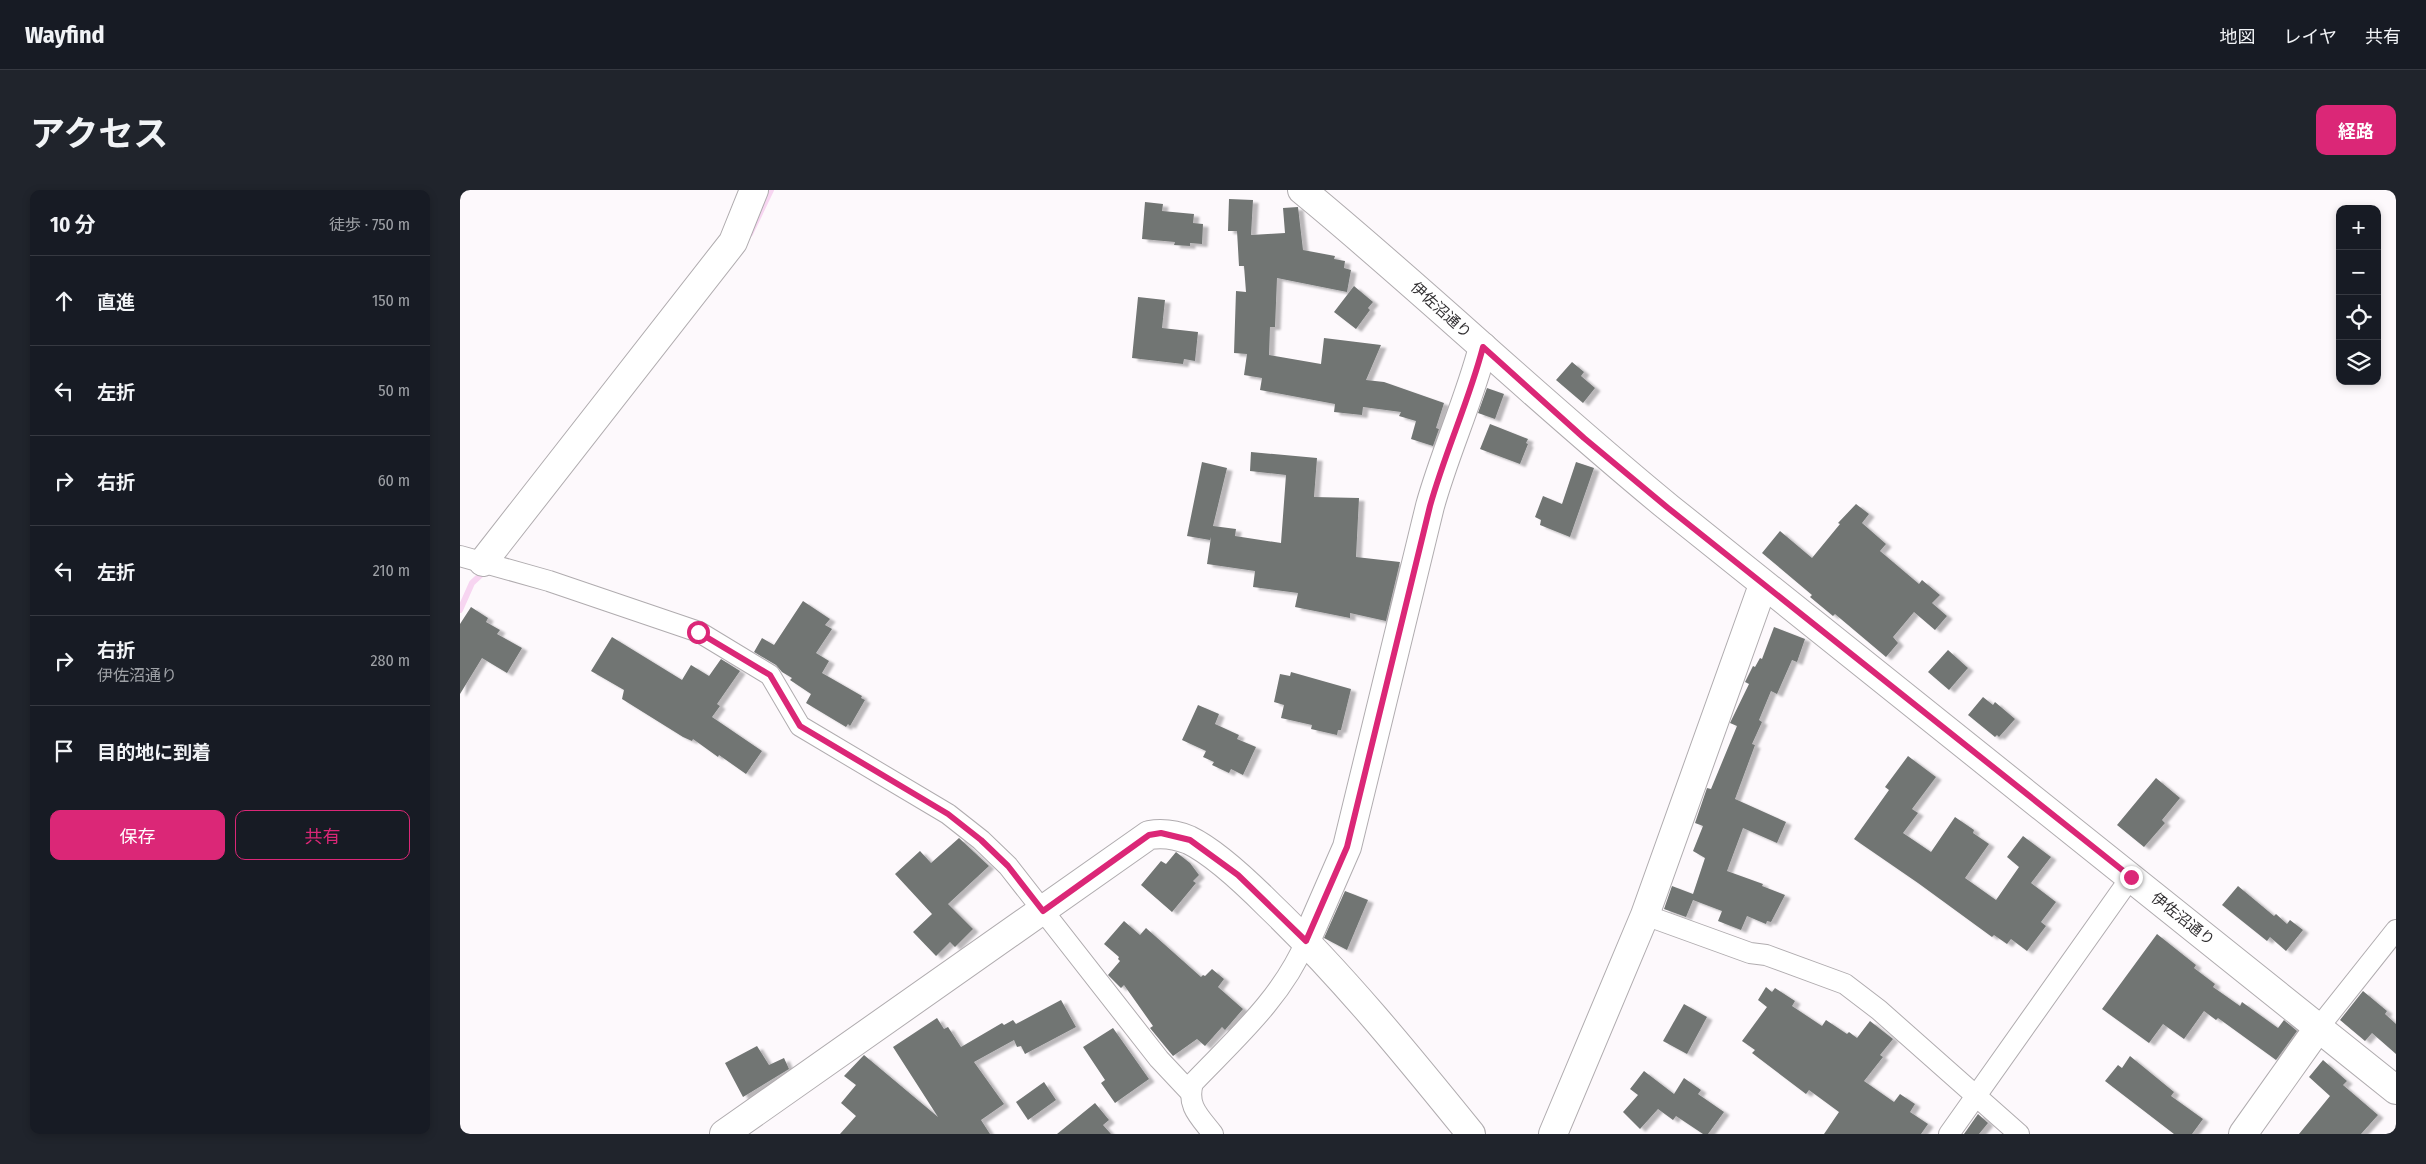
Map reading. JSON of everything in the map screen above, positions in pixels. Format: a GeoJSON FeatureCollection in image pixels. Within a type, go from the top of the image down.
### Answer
{"type":"FeatureCollection","features":[{"type":"Feature","properties":{"kind":"street"},"geometry":{"type":"LineString","coordinates":[[754,190],[733,242],[471,559],[549,582],[698,632],[770,675],[800,726],[948,814],[981,840],[1008,866],[1159,1059],[1190,1092]]}},
{"type":"Feature","properties":{"kind":"street","name":"伊佐沼通り"},"geometry":{"type":"LineString","coordinates":[[1302,190],[1370,246],[1584,438],[1763,584],[2396,1090]]}},
{"type":"Feature","properties":{"kind":"street"},"geometry":{"type":"LineString","coordinates":[[1213,1134],[1191,1104],[1190,1092],[1193,1083],[1274,997],[1298,960],[1347,847],[1430,506],[1442,465],[1477,369],[1483,347]]}},
{"type":"Feature","properties":{"kind":"street"},"geometry":{"type":"LineString","coordinates":[[1554,1134],[1645,915],[1763,584]]}},
{"type":"Feature","properties":{"kind":"street"},"geometry":{"type":"LineString","coordinates":[[724,1134],[1149,835],[1161,833],[1190,840],[1238,875],[1306,941],[1471,1134]]}},
{"type":"Feature","properties":{"kind":"street"},"geometry":{"type":"LineString","coordinates":[[1949,1134],[2131,877]]}},
{"type":"Feature","properties":{"kind":"street"},"geometry":{"type":"LineString","coordinates":[[1645,915],[1750,953],[1766,955],[1814,971],[1845,984],[1878,1010],[2019,1134]]}},
{"type":"Feature","properties":{"kind":"street"},"geometry":{"type":"LineString","coordinates":[[2243,1134],[2319,1027],[2396,930]]}},
{"type":"Feature","properties":{"kind":"building"},"geometry":{"type":"Polygon","coordinates":[[[1229,199],[1253,200],[1251,235],[1285,233],[1283,208],[1298,207],[1303,250],[1335,256],[1334,259],[1345,261],[1344,268],[1351,270],[1347,292],[1277,278],[1275,327],[1270,327],[1269,355],[1321,364],[1324,338],[1381,345],[1366,380],[1384,382],[1444,403],[1436,428],[1439,429],[1433,446],[1411,439],[1416,421],[1399,416],[1401,412],[1363,407],[1362,415],[1334,412],[1335,404],[1260,390],[1262,378],[1244,375],[1247,354],[1234,353],[1236,291],[1246,292],[1244,266],[1239,266],[1237,231],[1228,231],[1229,199]]]}},
{"type":"Feature","properties":{"kind":"building"},"geometry":{"type":"Polygon","coordinates":[[[1145,202],[1163,204],[1162,211],[1194,214],[1193,223],[1203,224],[1202,244],[1190,243],[1190,246],[1174,245],[1175,242],[1142,239],[1145,202]]]}},
{"type":"Feature","properties":{"kind":"building"},"geometry":{"type":"Polygon","coordinates":[[[1354,286],[1373,302],[1368,308],[1370,310],[1356,329],[1334,312],[1354,286]]]}},
{"type":"Feature","properties":{"kind":"building"},"geometry":{"type":"Polygon","coordinates":[[[1138,297],[1165,300],[1162,328],[1198,332],[1195,361],[1184,359],[1183,364],[1132,358],[1138,297]]]}},
{"type":"Feature","properties":{"kind":"building"},"geometry":{"type":"Polygon","coordinates":[[[1572,362],[1584,372],[1581,376],[1595,388],[1583,403],[1556,380],[1572,362]]]}},
{"type":"Feature","properties":{"kind":"building"},"geometry":{"type":"Polygon","coordinates":[[[1487,388],[1504,394],[1495,419],[1478,413],[1487,388]]]}},
{"type":"Feature","properties":{"kind":"building"},"geometry":{"type":"Polygon","coordinates":[[[1490,424],[1528,439],[1526,443],[1528,444],[1520,464],[1480,449],[1490,424]]]}},
{"type":"Feature","properties":{"kind":"building"},"geometry":{"type":"Polygon","coordinates":[[[1251,452],[1317,458],[1314,497],[1359,498],[1356,557],[1400,562],[1386,621],[1350,613],[1350,618],[1295,607],[1298,593],[1253,587],[1255,571],[1207,564],[1211,537],[1210,540],[1187,536],[1202,462],[1227,468],[1213,526],[1236,529],[1235,536],[1281,543],[1286,475],[1250,471],[1251,452]]]}},
{"type":"Feature","properties":{"kind":"building"},"geometry":{"type":"Polygon","coordinates":[[[1576,462],[1594,468],[1570,537],[1540,525],[1541,520],[1535,517],[1543,496],[1562,504],[1576,462]]]}},
{"type":"Feature","properties":{"kind":"building"},"geometry":{"type":"Polygon","coordinates":[[[1856,504],[1869,514],[1862,523],[1886,544],[1880,551],[1919,584],[1922,580],[1940,595],[1932,603],[1947,616],[1935,630],[1914,612],[1893,637],[1898,643],[1886,657],[1835,614],[1833,616],[1810,597],[1812,595],[1762,553],[1780,531],[1812,558],[1840,524],[1838,523],[1856,504]]]}},
{"type":"Feature","properties":{"kind":"building"},"geometry":{"type":"Polygon","coordinates":[[[803,601],[830,619],[825,625],[832,629],[816,653],[829,661],[822,673],[862,696],[861,698],[865,700],[850,726],[848,724],[846,727],[806,703],[811,694],[790,680],[792,678],[782,672],[776,665],[754,652],[762,638],[774,645],[803,601]]]}},
{"type":"Feature","properties":{"kind":"building"},"geometry":{"type":"Polygon","coordinates":[[[471,607],[488,618],[486,622],[500,630],[497,634],[522,648],[507,673],[482,658],[460,694],[460,624],[471,607]]]}},
{"type":"Feature","properties":{"kind":"building"},"geometry":{"type":"Polygon","coordinates":[[[1774,627],[1805,639],[1797,662],[1792,660],[1777,694],[1771,691],[1759,720],[1762,722],[1752,744],[1755,745],[1735,799],[1786,822],[1777,843],[1743,828],[1727,871],[1763,884],[1762,886],[1785,895],[1771,922],[1767,921],[1766,924],[1747,916],[1741,930],[1718,921],[1722,911],[1693,900],[1686,917],[1664,909],[1672,886],[1693,894],[1705,858],[1693,851],[1703,826],[1695,823],[1707,788],[1711,789],[1737,726],[1730,723],[1749,684],[1745,682],[1753,666],[1755,667],[1760,658],[1762,659],[1774,627]]]}},
{"type":"Feature","properties":{"kind":"building"},"geometry":{"type":"Polygon","coordinates":[[[612,637],[682,680],[691,665],[709,676],[721,659],[740,671],[717,704],[720,706],[712,717],[762,751],[746,774],[693,739],[692,741],[683,737],[622,699],[624,690],[591,671],[612,637]]]}},
{"type":"Feature","properties":{"kind":"building"},"geometry":{"type":"Polygon","coordinates":[[[1948,650],[1968,668],[1949,690],[1928,672],[1948,650]]]}},
{"type":"Feature","properties":{"kind":"building"},"geometry":{"type":"Polygon","coordinates":[[[1291,672],[1351,689],[1341,730],[1338,730],[1337,735],[1311,729],[1312,725],[1281,718],[1284,705],[1274,702],[1280,674],[1290,676],[1291,672]]]}},
{"type":"Feature","properties":{"kind":"building"},"geometry":{"type":"Polygon","coordinates":[[[1983,697],[1993,705],[1995,702],[2015,719],[1999,737],[1997,735],[1995,737],[1968,715],[1983,697]]]}},
{"type":"Feature","properties":{"kind":"building"},"geometry":{"type":"Polygon","coordinates":[[[1198,705],[1219,714],[1215,724],[1239,735],[1237,739],[1256,747],[1243,775],[1231,769],[1229,773],[1212,765],[1214,762],[1203,757],[1206,751],[1182,740],[1198,705]]]}},
{"type":"Feature","properties":{"kind":"building"},"geometry":{"type":"Polygon","coordinates":[[[1908,756],[1936,777],[1912,809],[1918,813],[1903,833],[1931,852],[1955,817],[1974,830],[1973,833],[1989,844],[1965,878],[1996,900],[2019,867],[2007,857],[2023,836],[2051,857],[2031,883],[2056,902],[2041,922],[2046,926],[2027,951],[2011,939],[2007,944],[1994,935],[1992,937],[1854,839],[1889,790],[1885,787],[1908,756]]]}},
{"type":"Feature","properties":{"kind":"building"},"geometry":{"type":"Polygon","coordinates":[[[2156,778],[2180,798],[2162,820],[2165,823],[2144,847],[2117,825],[2156,778]]]}},
{"type":"Feature","properties":{"kind":"building"},"geometry":{"type":"Polygon","coordinates":[[[959,838],[989,866],[948,904],[973,929],[955,947],[950,942],[936,956],[913,932],[932,914],[895,874],[920,851],[931,863],[959,838]]]}},
{"type":"Feature","properties":{"kind":"building"},"geometry":{"type":"Polygon","coordinates":[[[1176,852],[1190,863],[1199,875],[1193,881],[1196,883],[1172,912],[1141,885],[1161,861],[1166,864],[1176,852]]]}},
{"type":"Feature","properties":{"kind":"building"},"geometry":{"type":"Polygon","coordinates":[[[2238,886],[2274,916],[2276,914],[2287,924],[2290,920],[2303,930],[2286,951],[2270,937],[2267,941],[2222,905],[2238,886]]]}},
{"type":"Feature","properties":{"kind":"building"},"geometry":{"type":"Polygon","coordinates":[[[1345,891],[1368,900],[1347,950],[1324,938],[1345,891]]]}},
{"type":"Feature","properties":{"kind":"building"},"geometry":{"type":"Polygon","coordinates":[[[1124,921],[1140,935],[1146,928],[1201,977],[1205,976],[1212,969],[1224,979],[1218,987],[1243,1009],[1225,1030],[1222,1027],[1205,1046],[1197,1039],[1173,1056],[1150,1028],[1153,1026],[1124,985],[1121,988],[1108,975],[1120,961],[1119,957],[1104,944],[1124,921]]]}},
{"type":"Feature","properties":{"kind":"building"},"geometry":{"type":"Polygon","coordinates":[[[2157,934],[2196,965],[2194,968],[2215,984],[2213,987],[2240,1006],[2242,1002],[2278,1028],[2284,1020],[2297,1031],[2276,1060],[2218,1018],[2216,1020],[2204,1011],[2184,1039],[2163,1024],[2149,1043],[2102,1009],[2157,934]]]}},
{"type":"Feature","properties":{"kind":"building"},"geometry":{"type":"Polygon","coordinates":[[[1766,987],[1772,992],[1775,988],[1795,1001],[1792,1006],[1822,1026],[1826,1020],[1847,1034],[1849,1032],[1857,1038],[1870,1021],[1893,1039],[1880,1055],[1883,1057],[1864,1081],[1894,1102],[1900,1094],[1915,1104],[1910,1112],[1928,1124],[1921,1134],[1824,1134],[1839,1112],[1809,1090],[1806,1094],[1752,1053],[1755,1050],[1742,1041],[1767,1007],[1758,1000],[1766,987]]]}},
{"type":"Feature","properties":{"kind":"building"},"geometry":{"type":"Polygon","coordinates":[[[2363,991],[2387,1011],[2385,1014],[2396,1024],[2396,1054],[2372,1033],[2365,1041],[2340,1020],[2363,991]]]}},
{"type":"Feature","properties":{"kind":"building"},"geometry":{"type":"Polygon","coordinates":[[[1061,1000],[1076,1027],[1025,1054],[1021,1046],[1017,1047],[1014,1040],[974,1062],[1004,1104],[981,1120],[990,1134],[840,1134],[856,1116],[841,1103],[856,1085],[844,1076],[864,1055],[938,1117],[893,1047],[937,1018],[944,1029],[948,1027],[961,1047],[1002,1023],[1004,1025],[1013,1020],[1016,1024],[1061,1000]]]}},
{"type":"Feature","properties":{"kind":"building"},"geometry":{"type":"Polygon","coordinates":[[[1684,1004],[1707,1017],[1687,1054],[1663,1041],[1684,1004]]]}},
{"type":"Feature","properties":{"kind":"building"},"geometry":{"type":"Polygon","coordinates":[[[1113,1028],[1149,1079],[1115,1103],[1101,1083],[1105,1080],[1083,1047],[1113,1028]]]}},
{"type":"Feature","properties":{"kind":"building"},"geometry":{"type":"Polygon","coordinates":[[[757,1046],[769,1065],[784,1058],[789,1069],[743,1097],[725,1063],[757,1046]]]}},
{"type":"Feature","properties":{"kind":"building"},"geometry":{"type":"Polygon","coordinates":[[[2130,1056],[2174,1092],[2171,1096],[2203,1119],[2192,1134],[2174,1134],[2105,1081],[2118,1065],[2122,1068],[2130,1056]]]}},
{"type":"Feature","properties":{"kind":"building"},"geometry":{"type":"Polygon","coordinates":[[[2323,1060],[2347,1081],[2343,1085],[2378,1115],[2361,1134],[2299,1134],[2330,1096],[2309,1077],[2323,1060]]]}},
{"type":"Feature","properties":{"kind":"building"},"geometry":{"type":"Polygon","coordinates":[[[1644,1071],[1674,1094],[1684,1078],[1701,1090],[1698,1094],[1724,1112],[1708,1134],[1703,1134],[1676,1116],[1673,1120],[1658,1109],[1640,1129],[1623,1112],[1638,1095],[1630,1089],[1644,1071]]]}},
{"type":"Feature","properties":{"kind":"building"},"geometry":{"type":"Polygon","coordinates":[[[1044,1082],[1056,1100],[1028,1120],[1016,1102],[1044,1082]]]}},
{"type":"Feature","properties":{"kind":"building"},"geometry":{"type":"Polygon","coordinates":[[[1095,1103],[1109,1120],[1103,1125],[1111,1134],[1057,1134],[1095,1103]]]}},
{"type":"Feature","properties":{"kind":"building"},"geometry":{"type":"Polygon","coordinates":[[[1978,1114],[1988,1123],[1979,1134],[1964,1134],[1978,1114]]]}},
{"type":"Feature","properties":{"kind":"waterway"},"geometry":{"type":"LineString","coordinates":[[750,234],[771,190]]}},
{"type":"Feature","properties":{"kind":"waterway"},"geometry":{"type":"LineString","coordinates":[[460,610],[472,583],[486,570]]}},
{"type":"Feature","properties":{"kind":"route"},"geometry":{"type":"LineString","coordinates":[[698,632],[770,675],[800,726],[948,814],[981,840],[1008,866],[1043,911],[1149,835],[1161,833],[1190,840],[1238,875],[1306,941],[1347,847],[1430,506],[1442,465],[1477,369],[1483,347],[1584,438],[1668,508],[2131,877]]}}]}
